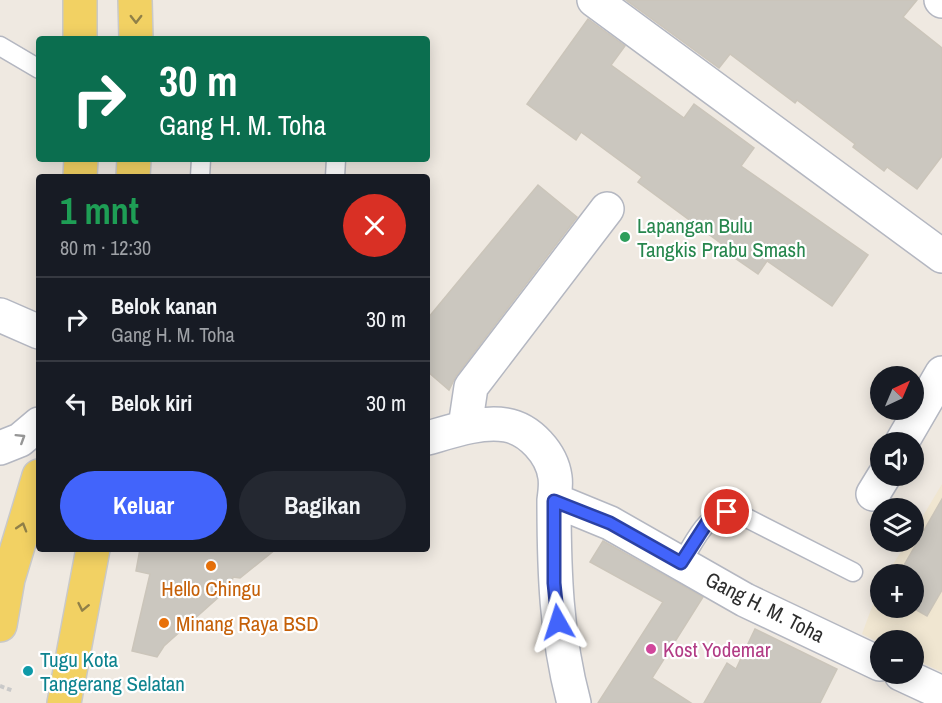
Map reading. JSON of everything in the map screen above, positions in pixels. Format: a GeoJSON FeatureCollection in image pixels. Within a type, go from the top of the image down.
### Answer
{"type":"FeatureCollection","features":[{"type":"Feature","properties":{"kind":"main road"},"geometry":{"type":"LineString","coordinates":[[80,0],[80,36]]}},
{"type":"Feature","properties":{"kind":"main road"},"geometry":{"type":"LineString","coordinates":[[135,0],[136,36]]}},
{"type":"Feature","properties":{"kind":"main road"},"geometry":{"type":"LineString","coordinates":[[0,625],[4,575],[36,484]]}},
{"type":"Feature","properties":{"kind":"main road"},"geometry":{"type":"LineString","coordinates":[[64,703],[92,552]]}},
{"type":"Feature","properties":{"kind":"street"},"geometry":{"type":"LineString","coordinates":[[594,0],[942,256]]}},
{"type":"Feature","properties":{"kind":"street"},"geometry":{"type":"LineString","coordinates":[[465,427],[471,387],[607,209]]}},
{"type":"Feature","properties":{"kind":"street"},"geometry":{"type":"LineString","coordinates":[[0,315],[36,331]]}},
{"type":"Feature","properties":{"kind":"street"},"geometry":{"type":"LineString","coordinates":[[909,432],[942,373]]}},
{"type":"Feature","properties":{"kind":"street"},"geometry":{"type":"LineString","coordinates":[[430,437],[465,427],[507,425],[525,433],[538,444],[550,460],[556,478],[554,501],[556,607],[560,642],[574,703]]}},
{"type":"Feature","properties":{"kind":"street"},"geometry":{"type":"LineString","coordinates":[[0,447],[20,440],[36,427]]}},
{"type":"Feature","properties":{"kind":"street","name":"Gang H. M. Toha"},"geometry":{"type":"LineString","coordinates":[[554,501],[610,523],[745,600],[870,659]]}},
{"type":"Feature","properties":{"kind":"street"},"geometry":{"type":"LineString","coordinates":[[923,684],[942,693]]}},
{"type":"Feature","properties":{"kind":"lane"},"geometry":{"type":"LineString","coordinates":[[0,46],[36,67]]}},
{"type":"Feature","properties":{"kind":"lane"},"geometry":{"type":"LineString","coordinates":[[681,563],[710,518],[727,512],[735,512],[854,572]]}},
{"type":"Feature","properties":{"kind":"path"},"geometry":{"type":"LineString","coordinates":[[0,686],[14,691]]}},
{"type":"Feature","properties":{"kind":"shaded area"},"geometry":{"type":"Polygon","coordinates":[[[942,484],[942,672],[924,664],[924,630],[870,630],[870,638],[862,634],[870,612],[870,618],[924,618],[924,564],[893,564],[901,552],[924,552],[924,514],[942,484]]]}},
{"type":"Feature","properties":{"kind":"building"},"geometry":{"type":"Polygon","coordinates":[[[626,0],[917,0],[903,17],[942,48],[942,156],[917,189],[887,167],[884,171],[853,147],[855,144],[797,100],[795,103],[730,54],[719,68],[626,0]]]}},
{"type":"Feature","properties":{"kind":"building"},"geometry":{"type":"Polygon","coordinates":[[[588,19],[625,46],[611,65],[684,118],[694,104],[727,128],[754,148],[741,166],[868,255],[832,306],[767,261],[758,274],[732,256],[734,253],[638,182],[642,177],[581,132],[576,140],[527,104],[588,19]]]}},
{"type":"Feature","properties":{"kind":"building"},"geometry":{"type":"Polygon","coordinates":[[[538,185],[577,217],[456,376],[449,390],[430,374],[430,316],[538,185]]]}},
{"type":"Feature","properties":{"kind":"building"},"geometry":{"type":"Polygon","coordinates":[[[942,499],[942,590],[927,616],[924,614],[924,564],[905,564],[912,552],[924,552],[924,530],[942,499]]]}},
{"type":"Feature","properties":{"kind":"building","name":"Kost Yodemar"},"geometry":{"type":"Polygon","coordinates":[[[603,541],[703,597],[652,678],[691,703],[598,703],[663,602],[590,562],[603,541]]]}},
{"type":"Feature","properties":{"kind":"building"},"geometry":{"type":"Polygon","coordinates":[[[139,552],[272,552],[240,578],[233,577],[231,586],[164,646],[157,657],[132,651],[150,574],[136,571],[139,552]]]}},
{"type":"Feature","properties":{"kind":"building"},"geometry":{"type":"Polygon","coordinates":[[[755,629],[837,669],[820,703],[704,703],[727,663],[736,669],[755,629]]]}},
{"type":"Feature","properties":{"kind":"place","name":"Lapangan Bulu Tangkis Prabu Smash"},"geometry":{"type":"Point","coordinates":[625,237]}},
{"type":"Feature","properties":{"kind":"place","name":"Hello Chingu"},"geometry":{"type":"Point","coordinates":[211,566]}},
{"type":"Feature","properties":{"kind":"place","name":"Minang Raya BSD"},"geometry":{"type":"Point","coordinates":[164,623]}},
{"type":"Feature","properties":{"kind":"place","name":"Kost Yodemar"},"geometry":{"type":"Point","coordinates":[651,649]}},
{"type":"Feature","properties":{"kind":"place","name":"Tugu Kota Tangerang Selatan"},"geometry":{"type":"Point","coordinates":[28,671]}},
{"type":"Feature","properties":{"kind":"route"},"geometry":{"type":"LineString","coordinates":[[558,622],[554,583],[554,501],[610,523],[681,563],[710,518],[727,512]]}}]}
